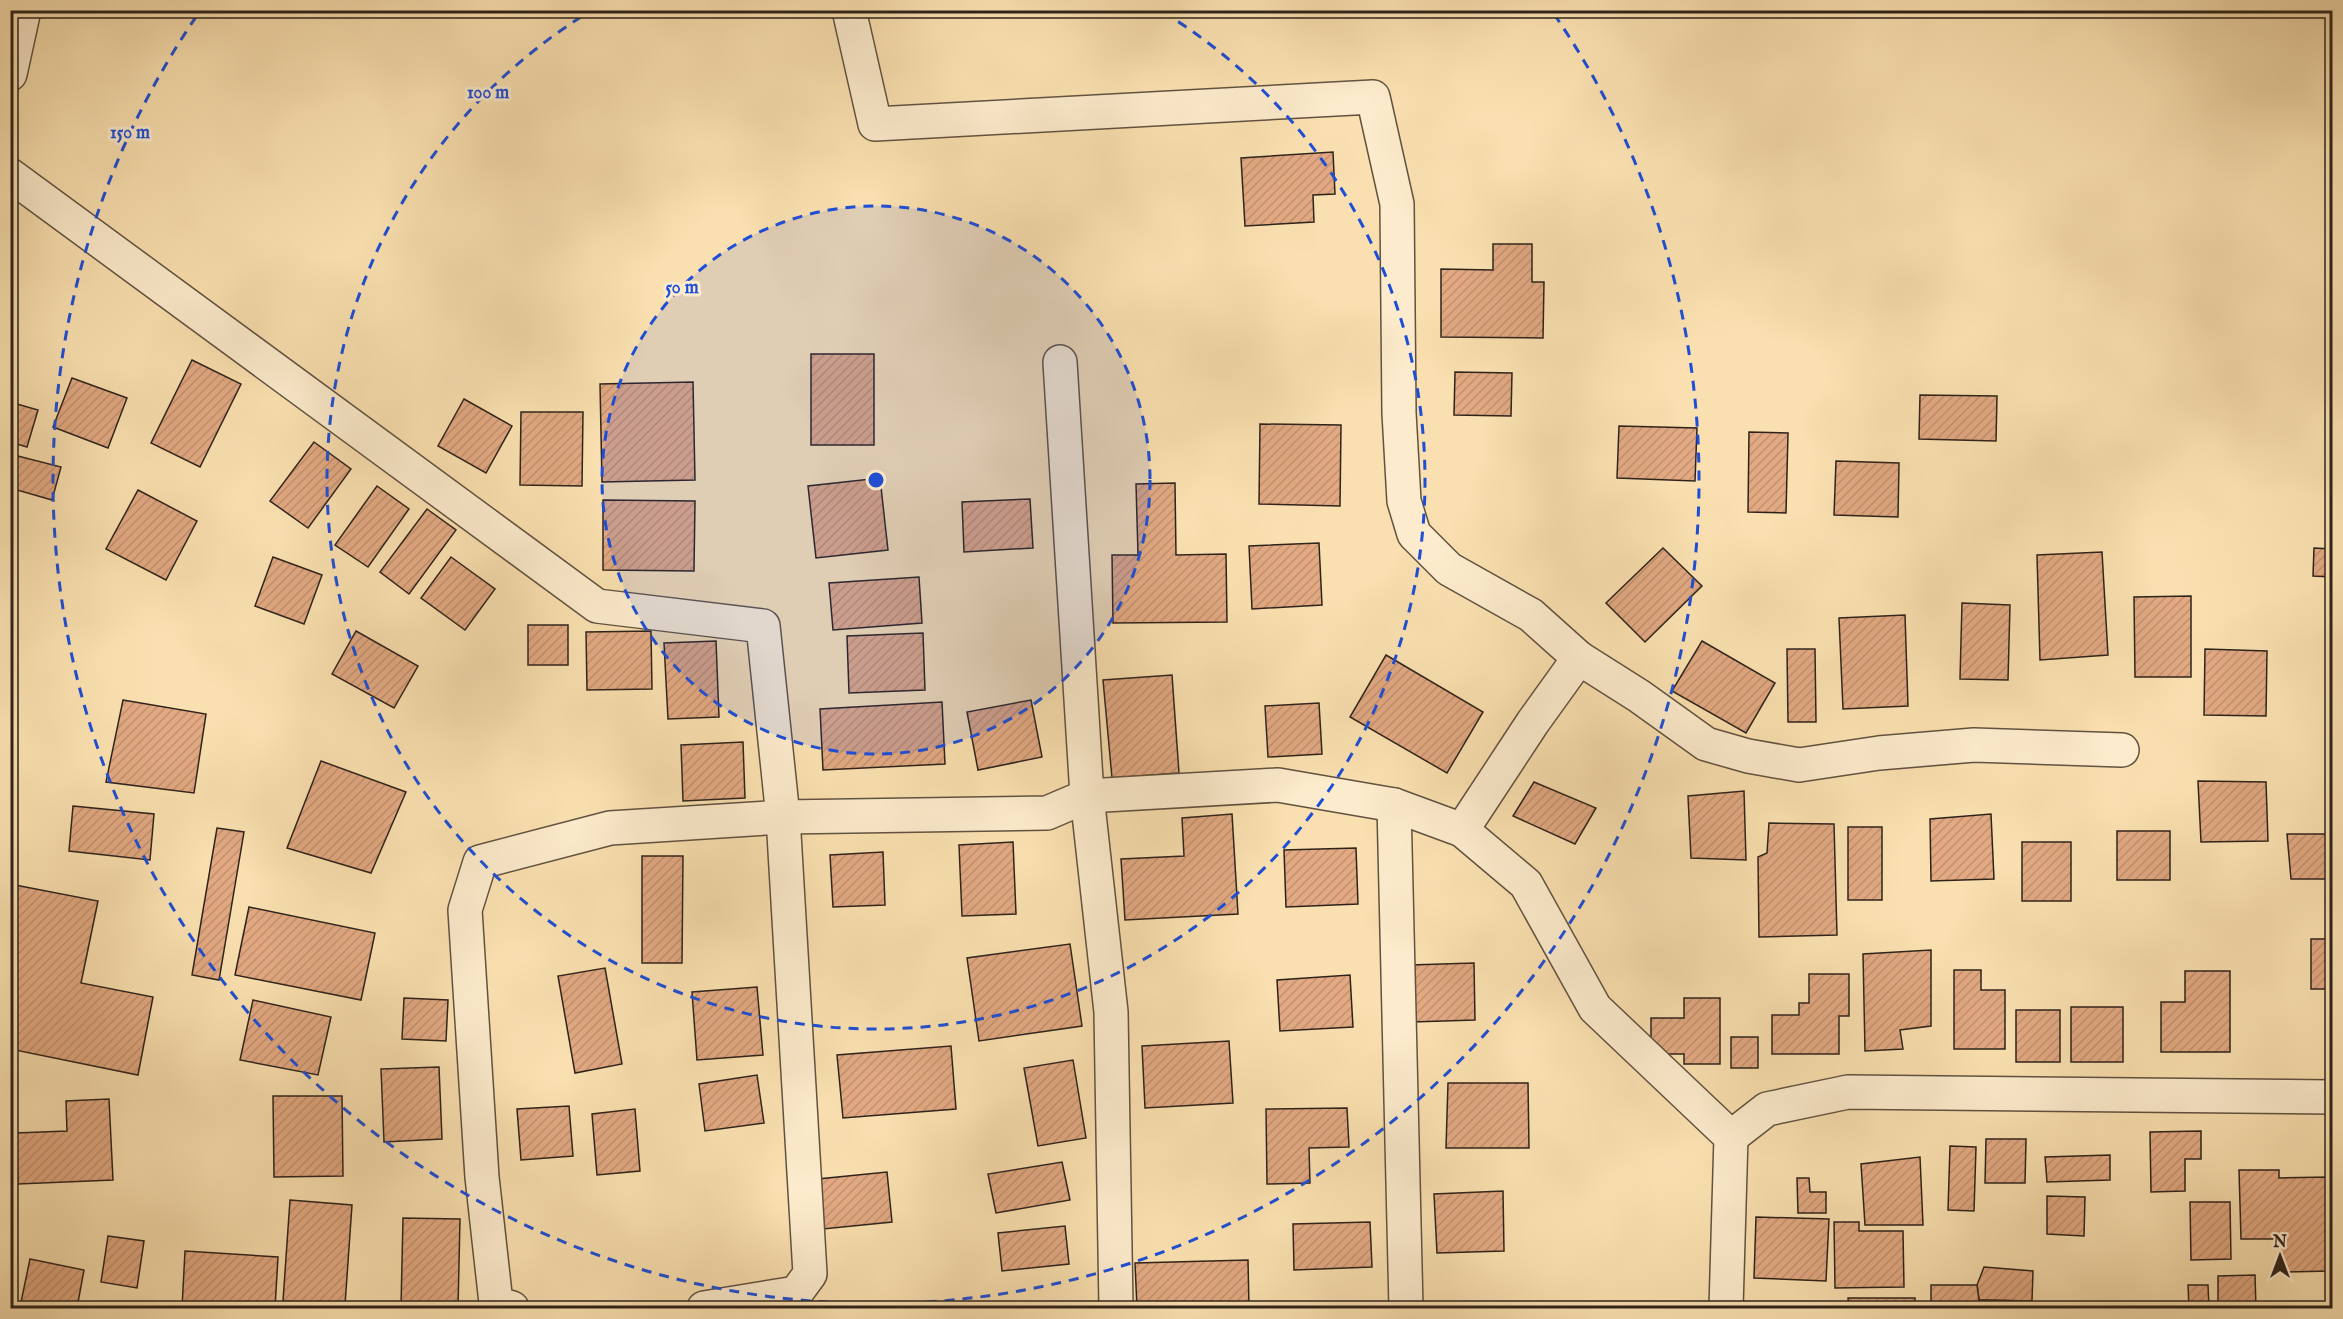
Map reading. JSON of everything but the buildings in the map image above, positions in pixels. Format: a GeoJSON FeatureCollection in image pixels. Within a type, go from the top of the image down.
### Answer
{"type":"FeatureCollection","features":[{"type":"Feature","properties":{"kind":"street"},"geometry":{"type":"LineString","coordinates":[[10,74],[24,10]]}},
{"type":"Feature","properties":{"kind":"street"},"geometry":{"type":"LineString","coordinates":[[849,10],[875,124],[1373,97],[1397,204],[1399,413],[1404,501],[1414,534],[1449,569],[1530,615],[1579,658],[1639,696],[1706,744],[1748,756],[1799,765],[1879,753],[1974,745],[2122,750]]}},
{"type":"Feature","properties":{"kind":"street"},"geometry":{"type":"LineString","coordinates":[[10,175],[597,606],[764,626],[783,817],[810,1274],[796,1293],[704,1308]]}},
{"type":"Feature","properties":{"kind":"street"},"geometry":{"type":"LineString","coordinates":[[1060,362],[1087,796],[1111,1012],[1116,1308]]}},
{"type":"Feature","properties":{"kind":"street"},"geometry":{"type":"LineString","coordinates":[[1462,830],[1533,722],[1579,658]]}},
{"type":"Feature","properties":{"kind":"street"},"geometry":{"type":"LineString","coordinates":[[512,1308],[496,1303],[482,1177],[465,910],[480,862],[610,828],[783,817],[1047,813],[1087,796],[1278,785],[1394,805],[1462,830],[1526,884],[1595,1008],[1731,1137],[1726,1308]]}},
{"type":"Feature","properties":{"kind":"street"},"geometry":{"type":"LineString","coordinates":[[1394,805],[1406,1308]]}},
{"type":"Feature","properties":{"kind":"street"},"geometry":{"type":"LineString","coordinates":[[1731,1137],[1767,1109],[1848,1092],[2332,1097]]}}]}
